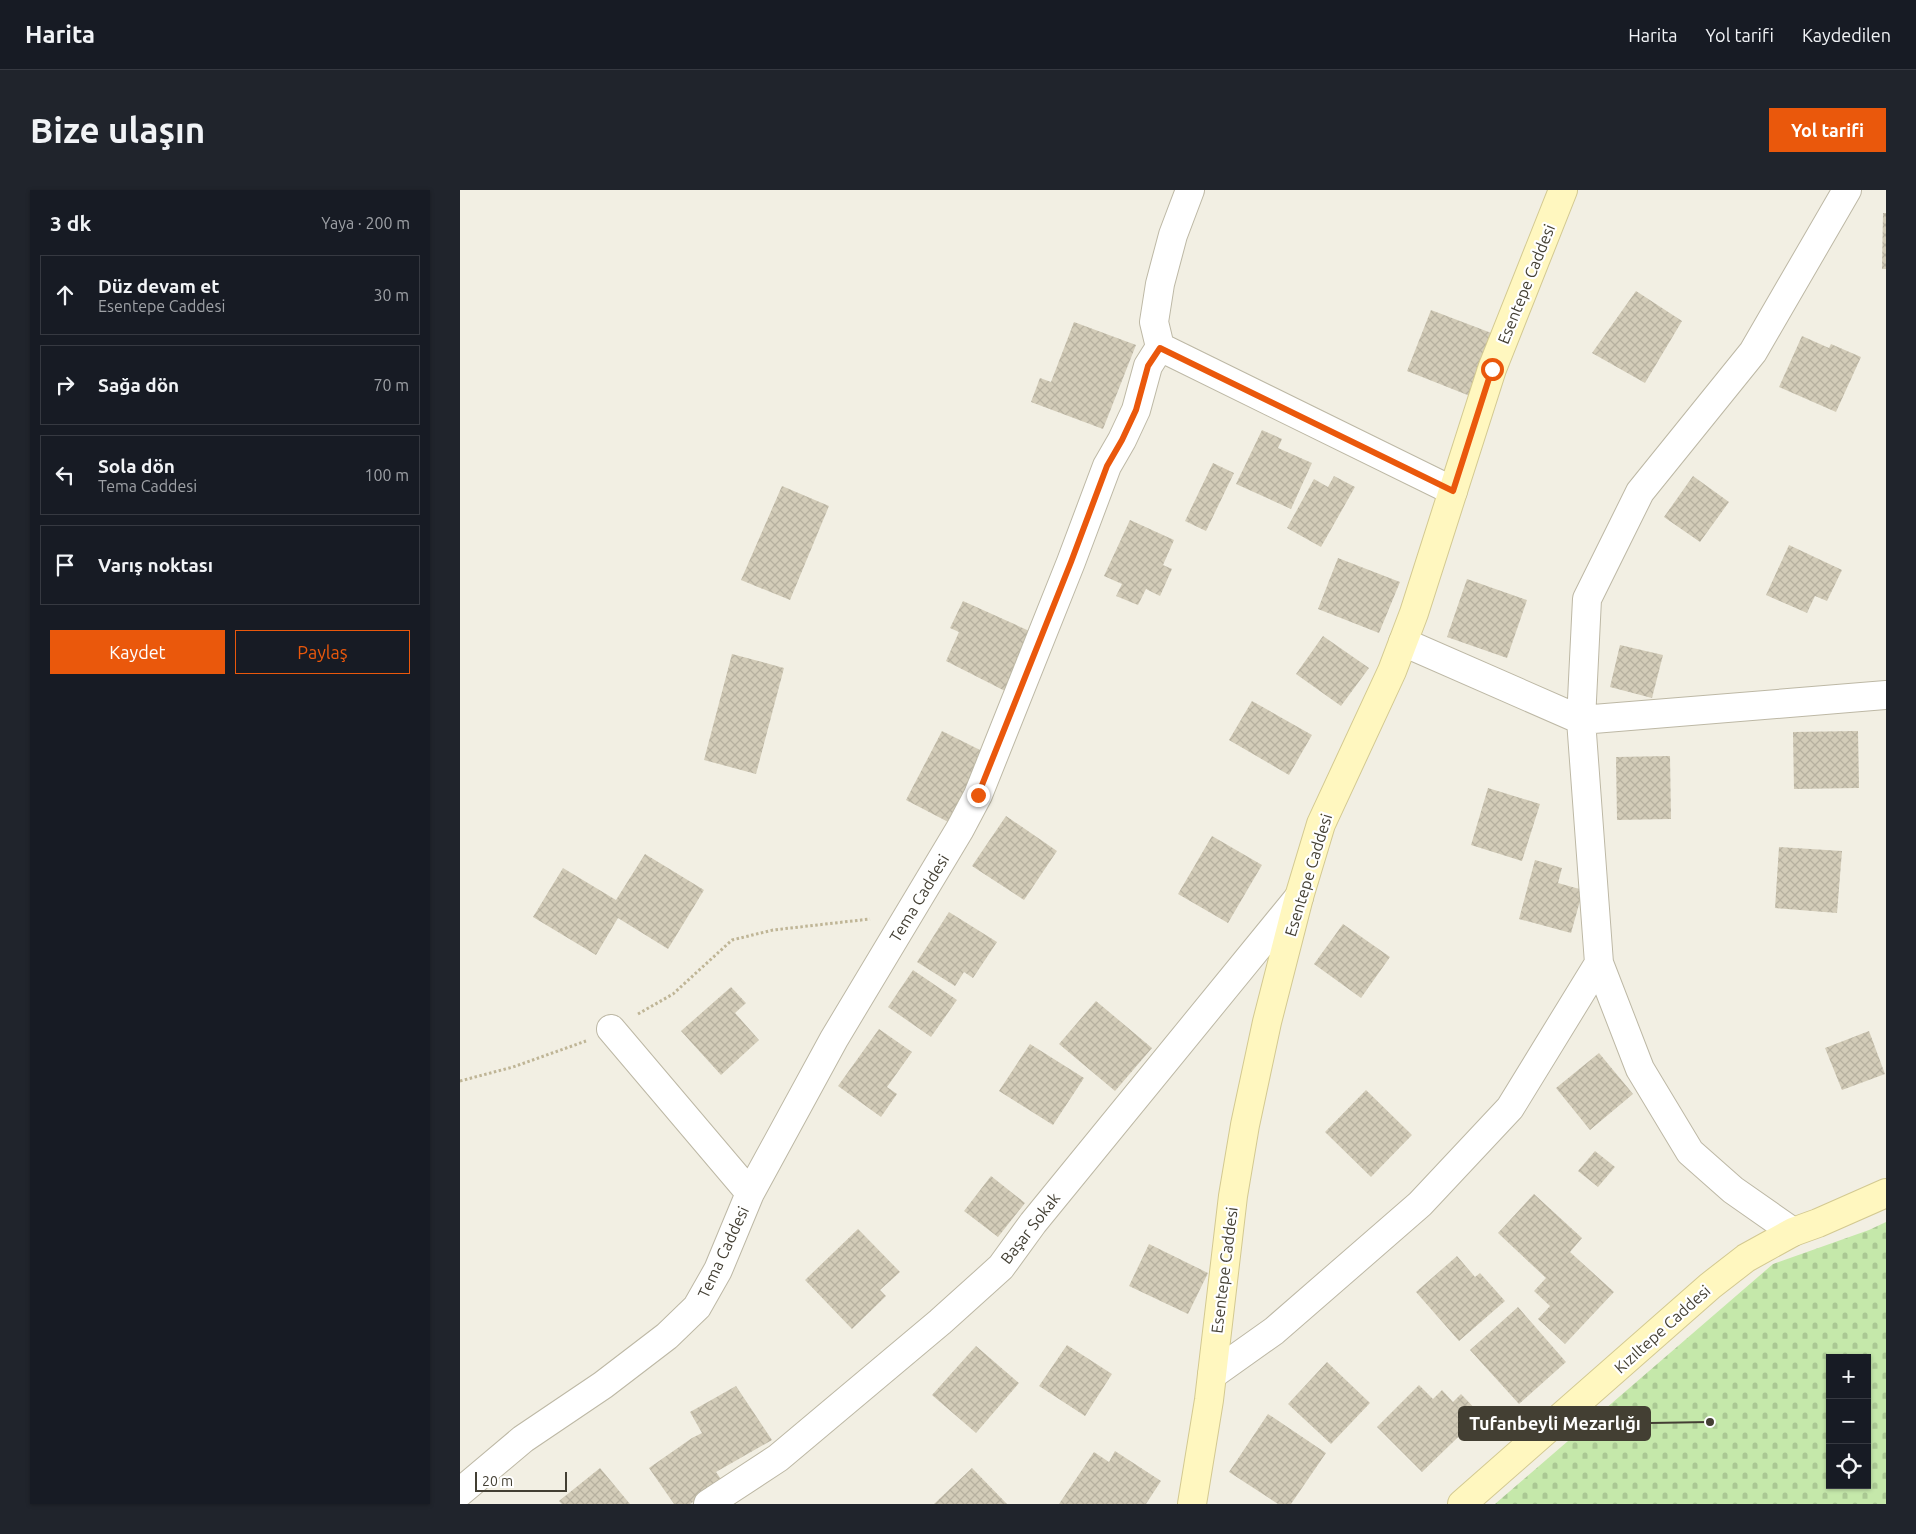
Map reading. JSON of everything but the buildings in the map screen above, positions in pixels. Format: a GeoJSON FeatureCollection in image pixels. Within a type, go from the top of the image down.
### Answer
{"type":"FeatureCollection","features":[{"type":"Feature","properties":{"kind":"street"},"geometry":{"type":"LineString","coordinates":[[1190,190],[1174,234],[1160,284],[1154,322],[1160,348],[1453,491]]}},
{"type":"Feature","properties":{"kind":"street","name":"Esentepe Caddesi"},"geometry":{"type":"LineString","coordinates":[[1192,1504],[1212,1375],[1233,1196],[1244,1125],[1267,1022],[1299,897],[1321,824],[1392,671],[1414,613],[1492,369],[1563,190]]}},
{"type":"Feature","properties":{"kind":"street"},"geometry":{"type":"LineString","coordinates":[[1793,1232],[1733,1190],[1690,1152],[1640,1068],[1599,963],[1581,720],[1587,599],[1640,492],[1753,352],[1841,192]]}},
{"type":"Feature","properties":{"kind":"street","name":"Tema Caddesi"},"geometry":{"type":"LineString","coordinates":[[460,1492],[523,1439],[603,1385],[668,1336],[697,1306],[718,1270],[750,1193],[834,1038],[908,917],[978,795],[1071,562],[1107,466],[1136,410],[1148,366],[1160,348]]}},
{"type":"Feature","properties":{"kind":"street"},"geometry":{"type":"LineString","coordinates":[[1403,642],[1581,720],[1886,695]]}},
{"type":"Feature","properties":{"kind":"street","name":"Başar Sokak"},"geometry":{"type":"LineString","coordinates":[[708,1504],[778,1458],[940,1322],[1001,1267],[1033,1223],[1299,897]]}},
{"type":"Feature","properties":{"kind":"street"},"geometry":{"type":"LineString","coordinates":[[1212,1375],[1274,1331],[1420,1204],[1510,1108],[1599,963]]}},
{"type":"Feature","properties":{"kind":"street"},"geometry":{"type":"LineString","coordinates":[[611,1029],[750,1193]]}},
{"type":"Feature","properties":{"kind":"street","name":"Kızıltepe Caddesi"},"geometry":{"type":"LineString","coordinates":[[1462,1504],[1710,1286],[1746,1258],[1793,1232],[1886,1193]]}},
{"type":"Feature","properties":{"kind":"path"},"geometry":{"type":"LineString","coordinates":[[460,1081],[513,1067],[601,1035],[673,994],[732,940],[773,930],[857,919],[908,917]]}},
{"type":"Feature","properties":{"kind":"green space"},"geometry":{"type":"Polygon","coordinates":[[[1886,1222],[1886,1504],[1495,1504],[1773,1264],[1869,1230],[1886,1222]]]}},
{"type":"Feature","properties":{"kind":"place","name":"Tufanbeyli Mezarlığı"},"geometry":{"type":"Point","coordinates":[1710,1422]}},
{"type":"Feature","properties":{"kind":"route"},"geometry":{"type":"LineString","coordinates":[[978,795],[1071,562],[1107,466],[1136,410],[1148,366],[1160,348],[1453,491],[1492,369]]}}]}
